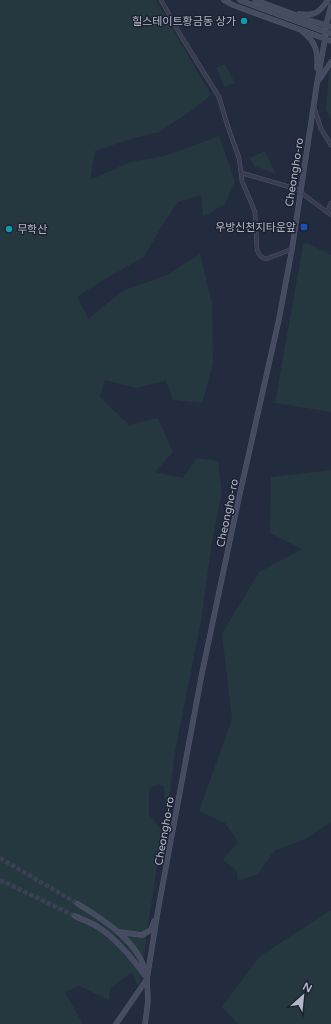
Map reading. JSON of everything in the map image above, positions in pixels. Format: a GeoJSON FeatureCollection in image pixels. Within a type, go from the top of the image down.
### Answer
{"type":"FeatureCollection","features":[{"type":"Feature","properties":{"kind":"main road"},"geometry":{"type":"LineString","coordinates":[[224,0],[232,5],[331,41]]}},
{"type":"Feature","properties":{"kind":"main road"},"geometry":{"type":"LineString","coordinates":[[239,0],[331,34]]}},
{"type":"Feature","properties":{"kind":"main road"},"geometry":{"type":"LineString","coordinates":[[255,0],[328,26]]}},
{"type":"Feature","properties":{"kind":"main road"},"geometry":{"type":"LineString","coordinates":[[289,12],[310,15],[321,10],[328,0]]}},
{"type":"Feature","properties":{"kind":"main road","name":"Cheongho-ro"},"geometry":{"type":"LineString","coordinates":[[145,1024],[148,1001],[147,979],[158,910],[202,673],[238,502],[280,319],[317,83],[331,6]]}},
{"type":"Feature","properties":{"kind":"main road"},"geometry":{"type":"LineString","coordinates":[[286,24],[290,23],[292,20],[289,12]]}},
{"type":"Feature","properties":{"kind":"main road"},"geometry":{"type":"LineString","coordinates":[[286,24],[302,31],[311,38],[316,47],[317,83]]}},
{"type":"Feature","properties":{"kind":"main road"},"geometry":{"type":"LineString","coordinates":[[317,83],[331,62]]}},
{"type":"Feature","properties":{"kind":"main road"},"geometry":{"type":"LineString","coordinates":[[78,904],[103,919],[124,936],[137,952],[146,971],[147,979],[116,1024]]}},
{"type":"Feature","properties":{"kind":"main road"},"geometry":{"type":"LineString","coordinates":[[118,932],[142,935],[151,930],[158,910]]}},
{"type":"Feature","properties":{"kind":"main road"},"geometry":{"type":"LineString","coordinates":[[74,916],[97,926],[114,939],[136,963],[147,979]]}},
{"type":"Feature","properties":{"kind":"street"},"geometry":{"type":"LineString","coordinates":[[161,0],[181,36],[219,97],[239,158],[242,181],[255,212],[257,250],[262,258],[266,259],[292,249]]}},
{"type":"Feature","properties":{"kind":"street"},"geometry":{"type":"LineString","coordinates":[[314,104],[321,128],[331,145]]}},
{"type":"Feature","properties":{"kind":"street"},"geometry":{"type":"LineString","coordinates":[[242,172],[300,191],[331,215]]}},
{"type":"Feature","properties":{"kind":"street"},"geometry":{"type":"LineString","coordinates":[[327,212],[331,203]]}},
{"type":"Feature","properties":{"kind":"shaded area"},"geometry":{"type":"Polygon","coordinates":[[[0,0],[156,0],[211,95],[191,111],[159,132],[134,138],[95,151],[90,180],[130,162],[165,156],[219,136],[235,181],[225,204],[203,217],[201,195],[178,202],[144,257],[103,280],[77,297],[89,319],[125,290],[169,274],[200,254],[212,304],[213,364],[202,403],[173,400],[166,381],[136,388],[105,380],[100,397],[129,425],[158,418],[173,452],[155,472],[183,478],[197,458],[218,461],[222,492],[212,541],[201,621],[175,752],[167,817],[164,787],[159,784],[149,789],[149,815],[162,831],[139,988],[132,972],[110,989],[109,1000],[79,986],[65,992],[83,1024],[0,1024],[0,0]]]}},
{"type":"Feature","properties":{"kind":"shaded area"},"geometry":{"type":"Polygon","coordinates":[[[225,64],[235,83],[225,87],[216,68],[225,64]]]}},
{"type":"Feature","properties":{"kind":"shaded area"},"geometry":{"type":"Polygon","coordinates":[[[331,69],[331,120],[326,109],[329,72],[331,69]]]}},
{"type":"Feature","properties":{"kind":"shaded area"},"geometry":{"type":"Polygon","coordinates":[[[265,151],[276,174],[254,166],[250,158],[265,151]]]}},
{"type":"Feature","properties":{"kind":"shaded area"},"geometry":{"type":"Polygon","coordinates":[[[307,243],[331,255],[331,412],[275,403],[303,245],[307,243]]]}},
{"type":"Feature","properties":{"kind":"shaded area"},"geometry":{"type":"Polygon","coordinates":[[[331,470],[331,822],[305,839],[274,851],[258,874],[238,881],[236,870],[223,860],[238,842],[225,823],[199,811],[232,719],[222,634],[259,572],[302,549],[270,533],[271,477],[331,470]]]}},
{"type":"Feature","properties":{"kind":"shaded area"},"geometry":{"type":"Polygon","coordinates":[[[331,910],[331,1024],[238,1024],[222,1007],[260,956],[331,910]]]}},
{"type":"Feature","properties":{"kind":"tunnel"},"geometry":{"type":"LineString","coordinates":[[0,858],[78,904]]}},
{"type":"Feature","properties":{"kind":"tunnel"},"geometry":{"type":"LineString","coordinates":[[0,880],[75,916]]}},
{"type":"Feature","properties":{"kind":"place","name":"힐스테이트황금동 상가"},"geometry":{"type":"Point","coordinates":[244,21]}},
{"type":"Feature","properties":{"kind":"place","name":"우방신천지타운앞"},"geometry":{"type":"Point","coordinates":[304,227]}},
{"type":"Feature","properties":{"kind":"place","name":"무학산"},"geometry":{"type":"Point","coordinates":[9,229]}}]}
